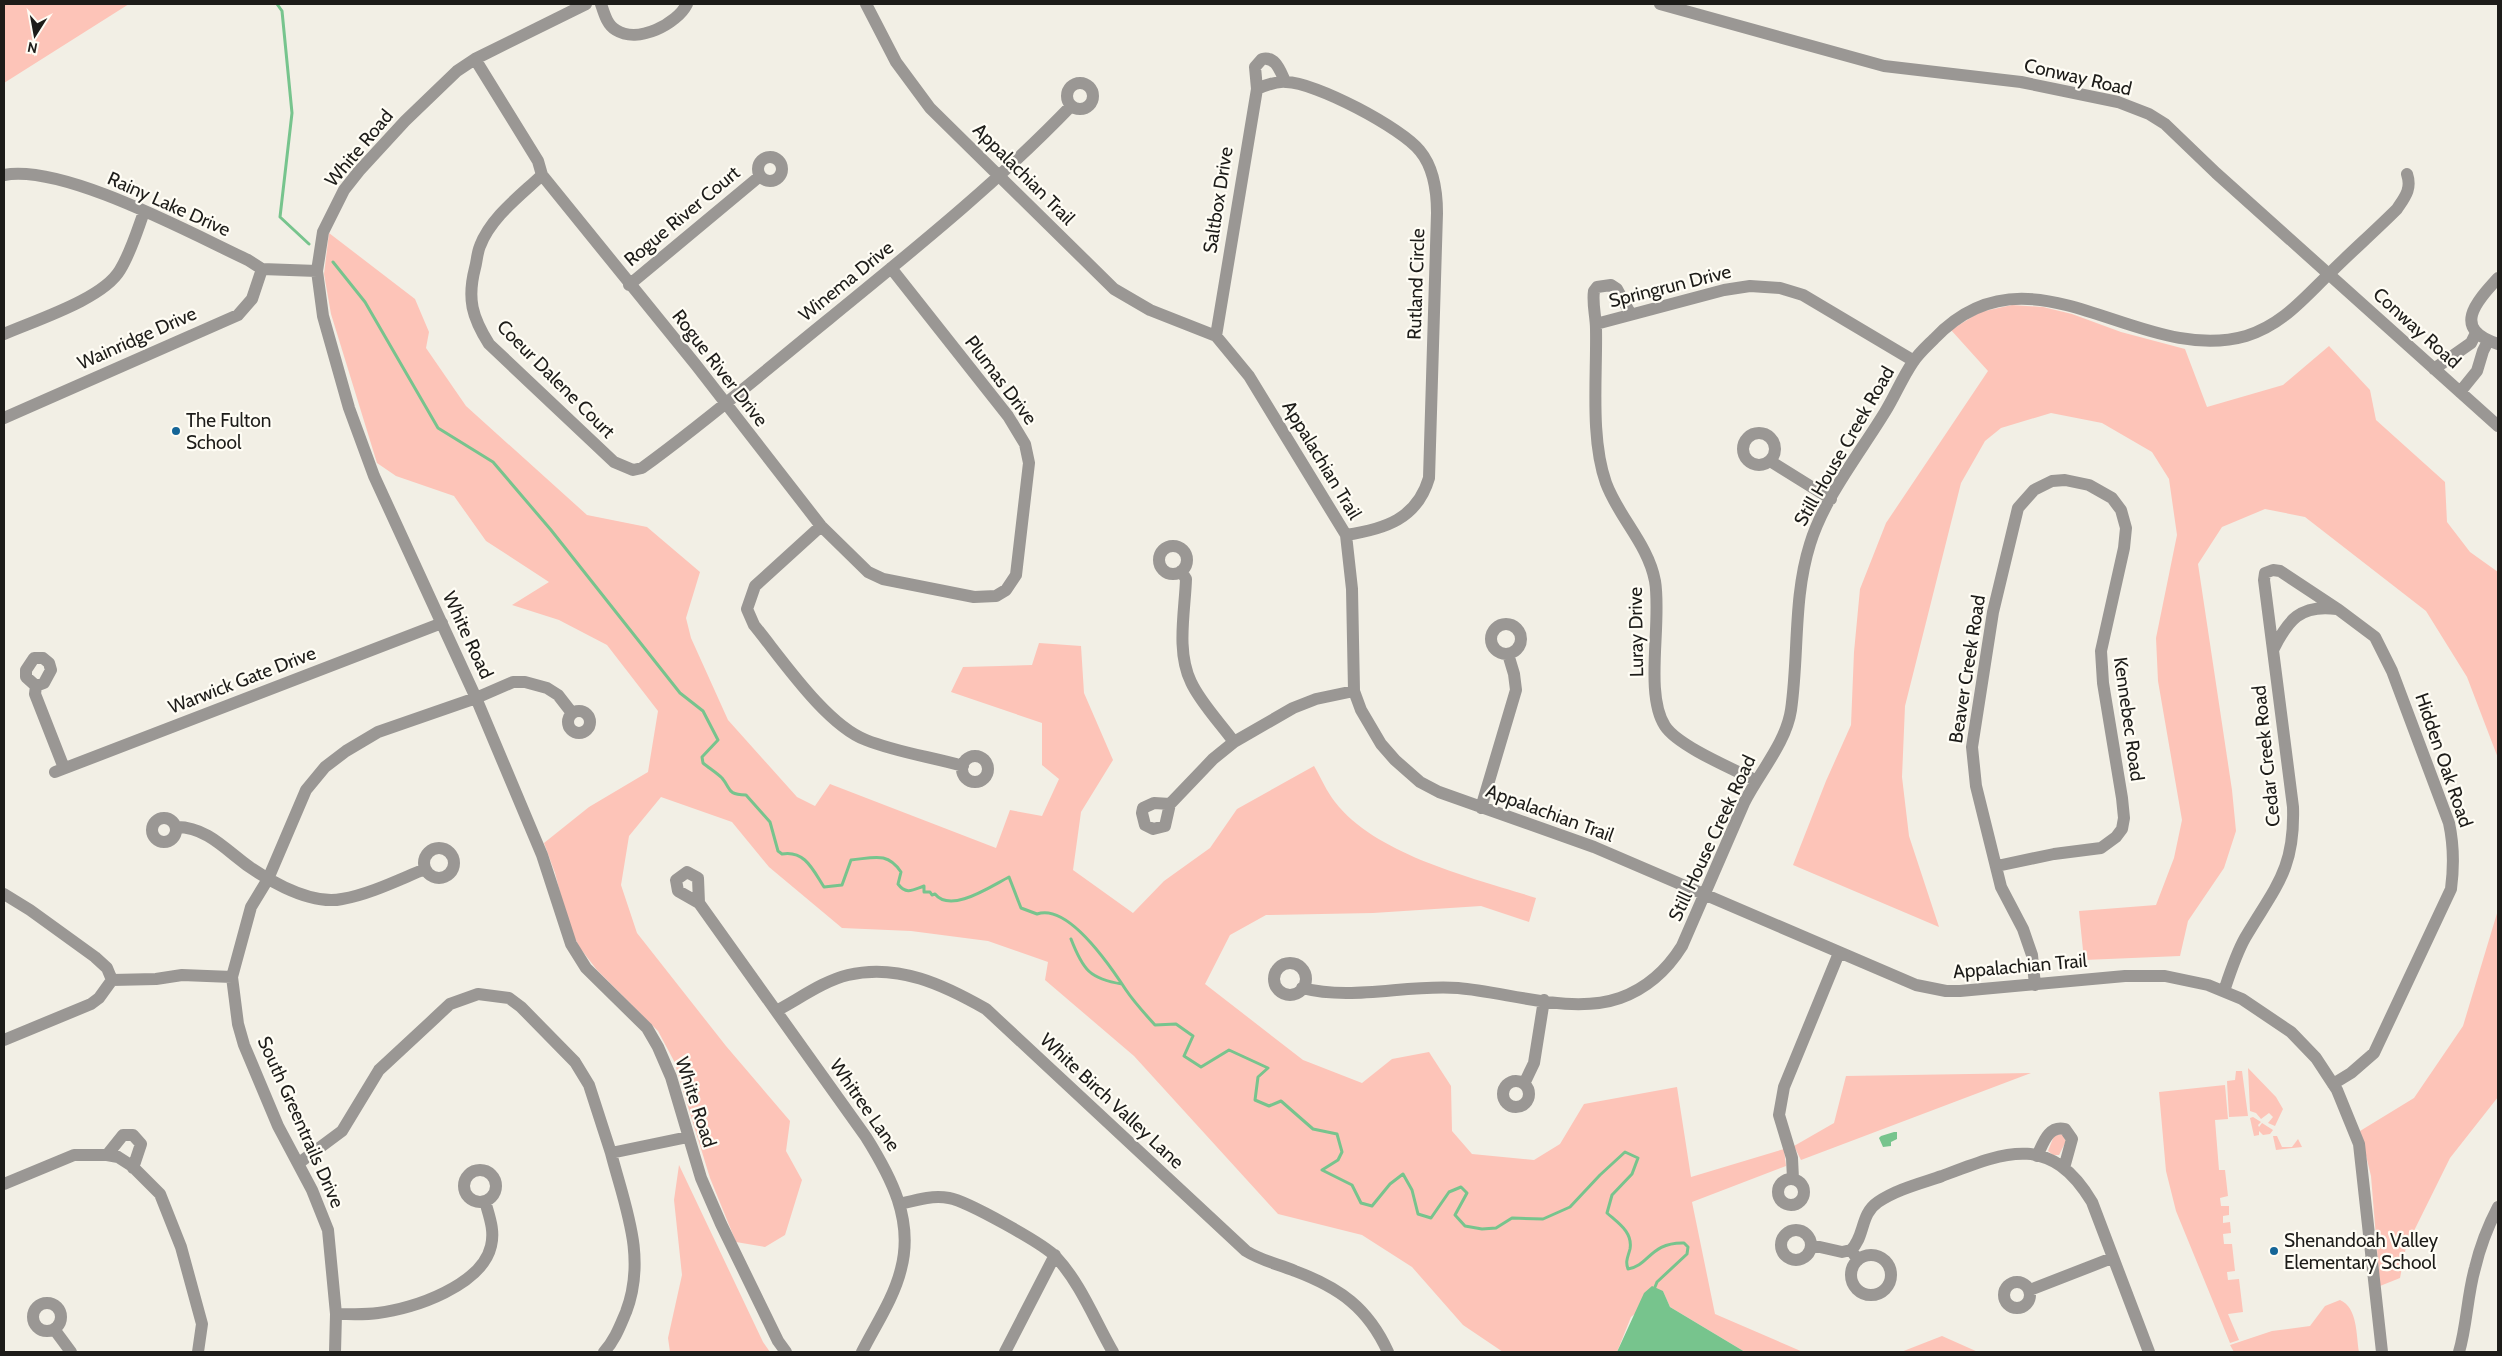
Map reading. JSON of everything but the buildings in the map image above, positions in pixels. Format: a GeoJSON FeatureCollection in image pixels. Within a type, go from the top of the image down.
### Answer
{"type":"FeatureCollection","features":[{"type":"Feature","properties":{"kind":"street","name":"White Road"},"geometry":{"type":"LineString","coordinates":[[586,4],[457,71],[405,121],[344,190],[323,232],[317,271],[323,316],[374,476],[476,698],[542,855],[571,944],[586,968],[647,1028],[671,1077],[701,1178],[721,1224],[778,1341],[786,1352]]}},
{"type":"Feature","properties":{"kind":"street"},"geometry":{"type":"LineString","coordinates":[[601,4],[606,19],[617,31],[633,34],[662,28],[677,19],[687,4]]}},
{"type":"Feature","properties":{"kind":"street","name":"Appalachian Trail"},"geometry":{"type":"LineString","coordinates":[[866,4],[896,62],[911,85],[930,108],[1114,289],[1150,310],[1216,336],[1249,376],[1346,535],[1352,589],[1354,691],[1371,729],[1407,772],[1426,786],[1481,808],[1594,848],[1916,985],[1939,990],[1967,991],[2145,975],[2189,980],[2224,991],[2260,1009],[2291,1032],[2316,1058],[2343,1102],[2359,1144],[2382,1352]]}},
{"type":"Feature","properties":{"kind":"street","name":"Conway Road"},"geometry":{"type":"LineString","coordinates":[[1660,4],[1884,66],[2050,88],[2118,102],[2149,114],[2183,139],[2216,172],[2498,426]]}},
{"type":"Feature","properties":{"kind":"street","name":"Saltbox Drive"},"geometry":{"type":"LineString","coordinates":[[1216,336],[1257,89],[1255,68],[1262,59],[1268,58],[1274,62],[1280,82]]}},
{"type":"Feature","properties":{"kind":"street","name":"Rogue River Drive"},"geometry":{"type":"LineString","coordinates":[[475,60],[538,161],[542,174],[821,526],[868,572],[883,579],[974,597],[996,596],[1006,590]]}},
{"type":"Feature","properties":{"kind":"street"},"geometry":{"type":"LineString","coordinates":[[1257,89],[1280,82]]}},
{"type":"Feature","properties":{"kind":"street","name":"Rutland Circle"},"geometry":{"type":"LineString","coordinates":[[1280,82],[1299,83],[1352,106],[1404,137],[1420,151],[1430,167],[1437,198],[1429,478],[1425,491],[1416,505],[1404,516],[1379,530],[1346,535]]}},
{"type":"Feature","properties":{"kind":"street","name":"Winema Drive"},"geometry":{"type":"LineString","coordinates":[[633,470],[642,468],[702,424],[725,403],[891,268],[1001,176],[1071,106]]}},
{"type":"Feature","properties":{"kind":"street","name":"Coeur Dalene Court"},"geometry":{"type":"LineString","coordinates":[[542,174],[488,230],[479,247],[471,284],[470,302],[480,330],[489,344],[614,462],[624,468],[633,470]]}},
{"type":"Feature","properties":{"kind":"street","name":"Still House Creek Road"},"geometry":{"type":"LineString","coordinates":[[1302,988],[1348,994],[1412,988],[1458,988],[1573,1004],[1594,1003],[1619,998],[1656,979],[1670,965],[1682,946],[1755,780],[1782,737],[1791,712],[1798,602],[1810,544],[1831,499],[1890,404],[1914,361],[1956,318],[1978,306],[2023,298],[2066,303],[2157,332],[2186,339],[2238,338],[2270,326],[2283,318],[2397,209],[2408,192],[2410,182],[2407,174]]}},
{"type":"Feature","properties":{"kind":"street","name":"Rainy Lake Drive"},"geometry":{"type":"LineString","coordinates":[[4,175],[43,177],[76,183],[248,260],[262,269],[317,271]]}},
{"type":"Feature","properties":{"kind":"street","name":"Rogue River Court"},"geometry":{"type":"LineString","coordinates":[[629,284],[760,176]]}},
{"type":"Feature","properties":{"kind":"street"},"geometry":{"type":"LineString","coordinates":[[4,334],[94,296],[107,286],[120,270],[144,212]]}},
{"type":"Feature","properties":{"kind":"street","name":"Plumas Drive"},"geometry":{"type":"LineString","coordinates":[[891,268],[1008,416],[1025,444],[1029,463],[1016,574],[1006,590]]}},
{"type":"Feature","properties":{"kind":"street","name":"Wainridge Drive"},"geometry":{"type":"LineString","coordinates":[[4,418],[238,315],[252,299],[262,269]]}},
{"type":"Feature","properties":{"kind":"street"},"geometry":{"type":"LineString","coordinates":[[2434,369],[2454,353],[2471,343],[2476,333],[2472,310],[2476,302],[2498,278]]}},
{"type":"Feature","properties":{"kind":"street","name":"Luray Drive"},"geometry":{"type":"LineString","coordinates":[[1630,313],[1617,289],[1611,285],[1598,287],[1594,291],[1597,433],[1600,459],[1606,482],[1616,506],[1642,546],[1655,581],[1658,614],[1654,698],[1666,727],[1678,740],[1755,780]]}},
{"type":"Feature","properties":{"kind":"street","name":"Springrun Drive"},"geometry":{"type":"LineString","coordinates":[[1596,324],[1630,313],[1724,290],[1750,286],[1780,288],[1803,295],[1914,361]]}},
{"type":"Feature","properties":{"kind":"street"},"geometry":{"type":"LineString","coordinates":[[2460,392],[2477,371],[2479,361],[2493,343],[2476,333]]}},
{"type":"Feature","properties":{"kind":"street"},"geometry":{"type":"LineString","coordinates":[[2463,349],[2468,350],[2479,361]]}},
{"type":"Feature","properties":{"kind":"street"},"geometry":{"type":"LineString","coordinates":[[1770,461],[1831,499]]}},
{"type":"Feature","properties":{"kind":"street","name":"Beaver Creek Road"},"geometry":{"type":"LineString","coordinates":[[2035,985],[2032,956],[2023,929],[2001,887],[1976,786],[1972,747],[1993,612],[2018,508],[2025,498],[2041,485],[2052,481],[2075,482]]}},
{"type":"Feature","properties":{"kind":"street","name":"Kennebec Road"},"geometry":{"type":"LineString","coordinates":[[1997,866],[2054,854],[2101,848],[2116,837],[2122,829],[2124,818],[2103,683],[2101,651],[2124,548],[2126,528],[2121,510],[2112,498],[2089,485],[2075,482]]}},
{"type":"Feature","properties":{"kind":"street"},"geometry":{"type":"LineString","coordinates":[[821,526],[755,586],[747,609],[754,625],[828,715],[847,729],[864,740],[963,766]]}},
{"type":"Feature","properties":{"kind":"street","name":"Hidden Oak Road"},"geometry":{"type":"LineString","coordinates":[[2265,572],[2280,570],[2375,637],[2385,653],[2449,823],[2454,864],[2451,889],[2444,908],[2374,1053],[2352,1073],[2333,1084]]}},
{"type":"Feature","properties":{"kind":"street"},"geometry":{"type":"LineString","coordinates":[[1181,571],[1186,578],[1183,637],[1187,672],[1191,684],[1234,742]]}},
{"type":"Feature","properties":{"kind":"street","name":"Cedar Creek Road"},"geometry":{"type":"LineString","coordinates":[[2224,991],[2232,967],[2245,939],[2279,885],[2289,860],[2292,837],[2293,808],[2264,580],[2265,572]]}},
{"type":"Feature","properties":{"kind":"street"},"geometry":{"type":"LineString","coordinates":[[2273,650],[2285,626],[2306,610],[2322,607],[2339,610]]}},
{"type":"Feature","properties":{"kind":"street","name":"Warwick Gate Drive"},"geometry":{"type":"LineString","coordinates":[[36,686],[34,694],[59,770],[442,623]]}},
{"type":"Feature","properties":{"kind":"street"},"geometry":{"type":"LineString","coordinates":[[1481,808],[1516,690],[1514,674],[1508,654]]}},
{"type":"Feature","properties":{"kind":"street","name":"South Greentrails Drive"},"geometry":{"type":"LineString","coordinates":[[335,1352],[336,1314],[328,1230],[299,1163],[278,1126],[244,1045],[238,1024],[232,977],[252,907],[268,879],[306,790],[325,767],[346,751],[378,732],[476,698],[504,685],[524,682],[547,688],[558,696],[572,713]]}},
{"type":"Feature","properties":{"kind":"street"},"geometry":{"type":"LineString","coordinates":[[1170,804],[1213,759],[1234,742],[1293,708],[1316,699],[1354,691]]}},
{"type":"Feature","properties":{"kind":"street"},"geometry":{"type":"LineString","coordinates":[[177,827],[201,832],[268,879],[304,895],[323,900],[340,900],[360,894],[425,869]]}},
{"type":"Feature","properties":{"kind":"street"},"geometry":{"type":"LineString","coordinates":[[4,894],[30,910],[95,957],[107,968],[112,980]]}},
{"type":"Feature","properties":{"kind":"street","name":"Whitree Lane"},"geometry":{"type":"LineString","coordinates":[[699,903],[866,1137],[887,1170],[900,1204],[904,1219],[901,1270],[892,1294],[862,1352]]}},
{"type":"Feature","properties":{"kind":"street"},"geometry":{"type":"LineString","coordinates":[[1793,1179],[1792,1158],[1779,1115],[1784,1087],[1839,953]]}},
{"type":"Feature","properties":{"kind":"street","name":"White Birch Valley Lane"},"geometry":{"type":"LineString","coordinates":[[776,1011],[834,980],[848,975],[867,973],[905,975],[926,979],[986,1009],[1246,1251],[1258,1259],[1314,1279],[1346,1296],[1358,1306],[1380,1335],[1388,1352]]}},
{"type":"Feature","properties":{"kind":"street"},"geometry":{"type":"LineString","coordinates":[[112,980],[156,979],[182,975],[232,977]]}},
{"type":"Feature","properties":{"kind":"street"},"geometry":{"type":"LineString","coordinates":[[4,1040],[91,1004],[100,998],[112,980]]}},
{"type":"Feature","properties":{"kind":"street"},"geometry":{"type":"LineString","coordinates":[[299,1163],[342,1132],[379,1070],[450,1004],[478,994],[508,998],[521,1007],[575,1062],[589,1085],[612,1153],[636,1257],[631,1300],[622,1325],[604,1352]]}},
{"type":"Feature","properties":{"kind":"street"},"geometry":{"type":"LineString","coordinates":[[1524,1084],[1534,1063],[1544,1000]]}},
{"type":"Feature","properties":{"kind":"street"},"geometry":{"type":"LineString","coordinates":[[2037,1156],[2051,1132],[2058,1128],[2065,1129],[2072,1139],[2064,1168]]}},
{"type":"Feature","properties":{"kind":"street"},"geometry":{"type":"LineString","coordinates":[[112,1156],[123,1135],[133,1135],[141,1144],[133,1168]]}},
{"type":"Feature","properties":{"kind":"street"},"geometry":{"type":"LineString","coordinates":[[612,1153],[688,1137]]}},
{"type":"Feature","properties":{"kind":"street"},"geometry":{"type":"LineString","coordinates":[[4,1184],[74,1155],[88,1153],[112,1156],[133,1168],[160,1194],[181,1247],[202,1324],[198,1352]]}},
{"type":"Feature","properties":{"kind":"street"},"geometry":{"type":"LineString","coordinates":[[1811,1245],[1854,1255],[1865,1217],[1878,1202],[1902,1191],[1999,1155],[2016,1153],[2037,1156],[2064,1168],[2080,1183],[2092,1202],[2149,1352]]}},
{"type":"Feature","properties":{"kind":"street"},"geometry":{"type":"LineString","coordinates":[[900,1204],[927,1197],[947,1198],[965,1202],[1055,1255],[1072,1280],[1113,1352]]}},
{"type":"Feature","properties":{"kind":"street"},"geometry":{"type":"LineString","coordinates":[[336,1314],[379,1313],[406,1307],[456,1288],[472,1277],[482,1265],[492,1246],[493,1228],[485,1201]]}},
{"type":"Feature","properties":{"kind":"street"},"geometry":{"type":"LineString","coordinates":[[2459,1352],[2464,1336],[2474,1270],[2491,1221],[2498,1207]]}},
{"type":"Feature","properties":{"kind":"street"},"geometry":{"type":"LineString","coordinates":[[1005,1352],[1055,1255]]}},
{"type":"Feature","properties":{"kind":"street"},"geometry":{"type":"LineString","coordinates":[[2030,1290],[2112,1258]]}},
{"type":"Feature","properties":{"kind":"street"},"geometry":{"type":"LineString","coordinates":[[54,1329],[71,1352]]}},
{"type":"Feature","properties":{"kind":"shaded area"},"geometry":{"type":"Polygon","coordinates":[[[4,4],[129,4],[4,83],[4,4]]]}},
{"type":"Feature","properties":{"kind":"shaded area"},"geometry":{"type":"Polygon","coordinates":[[[329,233],[415,299],[429,332],[426,348],[466,406],[587,515],[647,527],[700,572],[686,618],[691,638],[728,720],[797,797],[815,806],[830,784],[996,848],[1010,810],[1042,816],[1059,779],[1042,765],[1042,723],[951,692],[963,667],[1032,665],[1039,643],[1081,646],[1084,693],[1113,760],[1081,812],[1073,870],[1133,913],[1164,881],[1210,848],[1237,809],[1314,766],[1335,802],[1353,821],[1375,837],[1428,863],[1536,898],[1529,922],[1481,906],[1373,913],[1266,915],[1230,935],[1205,984],[1303,1060],[1362,1083],[1392,1059],[1429,1052],[1451,1086],[1452,1131],[1472,1154],[1534,1160],[1560,1144],[1584,1104],[1677,1087],[1691,1177],[1784,1149],[1786,1166],[1692,1202],[1715,1314],[1803,1352],[1745,1352],[1670,1307],[1663,1291],[1631,1317],[1617,1352],[1503,1352],[1463,1325],[1412,1267],[1362,1235],[1278,1214],[1134,1056],[1045,980],[1048,962],[988,941],[911,931],[842,928],[769,867],[732,822],[661,797],[629,836],[621,885],[637,933],[726,1046],[790,1121],[786,1151],[802,1180],[785,1235],[765,1247],[736,1242],[710,1178],[674,1061],[658,1031],[597,970],[580,948],[569,927],[555,873],[544,843],[589,807],[648,772],[658,711],[607,645],[559,620],[512,605],[549,582],[486,541],[454,496],[396,476],[377,463],[331,314],[324,274],[329,233]]]}},
{"type":"Feature","properties":{"kind":"shaded area"},"geometry":{"type":"Polygon","coordinates":[[[2012,305],[2043,307],[2072,314],[2121,332],[2185,349],[2207,407],[2283,385],[2329,346],[2370,390],[2376,420],[2445,482],[2447,522],[2470,552],[2498,572],[2498,758],[2467,677],[2426,611],[2305,517],[2265,509],[2222,527],[2198,564],[2232,790],[2236,831],[2224,868],[2188,921],[2180,956],[2084,960],[2079,911],[2156,905],[2174,858],[2182,820],[2158,681],[2156,638],[2177,535],[2169,479],[2152,452],[2102,423],[2051,413],[2001,428],[1985,441],[1961,483],[1905,706],[1902,777],[1909,836],[1939,927],[1793,865],[1826,781],[1851,725],[1854,652],[1860,589],[1886,523],[1988,371],[1951,330],[1980,312],[2012,305]]]}},
{"type":"Feature","properties":{"kind":"shaded area"},"geometry":{"type":"Polygon","coordinates":[[[2498,910],[2498,1097],[2450,1158],[2406,1247],[2400,1278],[2380,1286],[2371,1176],[2360,1131],[2414,1098],[2463,1026],[2498,910]]]}},
{"type":"Feature","properties":{"kind":"shaded area"},"geometry":{"type":"Polygon","coordinates":[[[2248,1068],[2276,1097],[2283,1109],[2275,1126],[2268,1123],[2273,1117],[2269,1113],[2261,1119],[2256,1113],[2250,1111],[2248,1068]]]}},
{"type":"Feature","properties":{"kind":"shaded area"},"geometry":{"type":"Polygon","coordinates":[[[2236,1071],[2242,1071],[2248,1116],[2229,1117],[2227,1081],[2235,1080],[2236,1071]]]}},
{"type":"Feature","properties":{"kind":"shaded area"},"geometry":{"type":"Polygon","coordinates":[[[2031,1073],[1801,1160],[1794,1146],[1834,1123],[1846,1076],[2031,1073]]]}},
{"type":"Feature","properties":{"kind":"shaded area"},"geometry":{"type":"Polygon","coordinates":[[[2225,1085],[2228,1119],[2215,1120],[2219,1170],[2225,1170],[2228,1196],[2220,1198],[2221,1206],[2229,1206],[2229,1215],[2223,1216],[2223,1223],[2230,1222],[2231,1233],[2223,1234],[2224,1244],[2232,1244],[2235,1271],[2227,1272],[2228,1280],[2239,1279],[2243,1312],[2228,1314],[2239,1340],[2230,1343],[2176,1211],[2166,1171],[2159,1092],[2225,1085]]]}},
{"type":"Feature","properties":{"kind":"shaded area"},"geometry":{"type":"Polygon","coordinates":[[[2253,1117],[2261,1122],[2258,1125],[2259,1127],[2262,1123],[2273,1130],[2270,1134],[2263,1135],[2259,1131],[2259,1135],[2254,1136],[2250,1118],[2253,1117]]]}},
{"type":"Feature","properties":{"kind":"shaded area"},"geometry":{"type":"Polygon","coordinates":[[[1897,1132],[1897,1139],[1891,1142],[1891,1146],[1883,1147],[1879,1138],[1897,1132]]]}},
{"type":"Feature","properties":{"kind":"shaded area"},"geometry":{"type":"Polygon","coordinates":[[[2062,1134],[2066,1141],[2059,1155],[2053,1155],[2048,1151],[2054,1136],[2062,1134]]]}},
{"type":"Feature","properties":{"kind":"shaded area"},"geometry":{"type":"Polygon","coordinates":[[[2273,1136],[2277,1136],[2282,1147],[2292,1147],[2298,1139],[2302,1147],[2276,1150],[2273,1136]]]}},
{"type":"Feature","properties":{"kind":"shaded area"},"geometry":{"type":"Polygon","coordinates":[[[679,1165],[763,1342],[770,1352],[670,1352],[668,1338],[682,1275],[674,1200],[679,1165]]]}},
{"type":"Feature","properties":{"kind":"shaded area"},"geometry":{"type":"Polygon","coordinates":[[[1652,1286],[1663,1291],[1670,1307],[1745,1352],[1617,1352],[1644,1293],[1652,1286]]]}},
{"type":"Feature","properties":{"kind":"shaded area"},"geometry":{"type":"Polygon","coordinates":[[[2340,1300],[2346,1304],[2353,1315],[2359,1352],[2234,1352],[2230,1345],[2272,1331],[2310,1326],[2325,1306],[2340,1300]]]}},
{"type":"Feature","properties":{"kind":"shaded area"},"geometry":{"type":"Polygon","coordinates":[[[1942,1336],[1978,1352],[1901,1352],[1942,1336]]]}},
{"type":"Feature","properties":{"kind":"waterway"},"geometry":{"type":"LineString","coordinates":[[277,4],[282,11],[292,113],[280,217],[309,244]]}},
{"type":"Feature","properties":{"kind":"waterway"},"geometry":{"type":"LineString","coordinates":[[333,262],[365,302],[438,428],[493,462],[551,530],[680,693],[703,711],[718,740],[702,757],[703,763],[722,778],[730,791],[735,794],[746,795],[770,822],[778,851],[782,854],[797,855],[802,858],[812,868],[824,887],[842,885],[851,860],[873,857],[885,858],[896,865],[901,872],[898,884],[904,890],[910,891],[924,886],[924,892],[930,892],[932,895],[935,894],[942,899],[951,901],[961,900],[982,892],[1009,877],[1021,908],[1037,914],[1049,913],[1062,918],[1075,927],[1099,953],[1132,999],[1155,1025],[1176,1024],[1193,1036],[1184,1056],[1201,1067],[1229,1050],[1268,1068],[1258,1077],[1255,1100],[1269,1106],[1281,1101],[1313,1129],[1337,1134],[1342,1152],[1338,1160],[1322,1170],[1352,1185],[1361,1203],[1372,1206],[1390,1184],[1403,1174],[1412,1190],[1418,1214],[1431,1218],[1449,1192],[1461,1187],[1467,1193],[1455,1215],[1465,1226],[1482,1229],[1496,1228],[1512,1218],[1543,1219],[1570,1207],[1625,1152],[1638,1158],[1632,1174],[1612,1195],[1607,1213],[1624,1228],[1629,1238],[1628,1269],[1641,1264],[1664,1246],[1684,1243],[1688,1247],[1687,1254],[1657,1282],[1655,1287]]}},
{"type":"Feature","properties":{"kind":"waterway"},"geometry":{"type":"LineString","coordinates":[[1071,939],[1084,966],[1089,971],[1102,979],[1122,984]]}},
{"type":"Feature","properties":{"kind":"place","name":"The Fulton School"},"geometry":{"type":"Point","coordinates":[176,431]}},
{"type":"Feature","properties":{"kind":"place","name":"Shenandoah Valley Elementary School"},"geometry":{"type":"Point","coordinates":[2274,1251]}}]}
